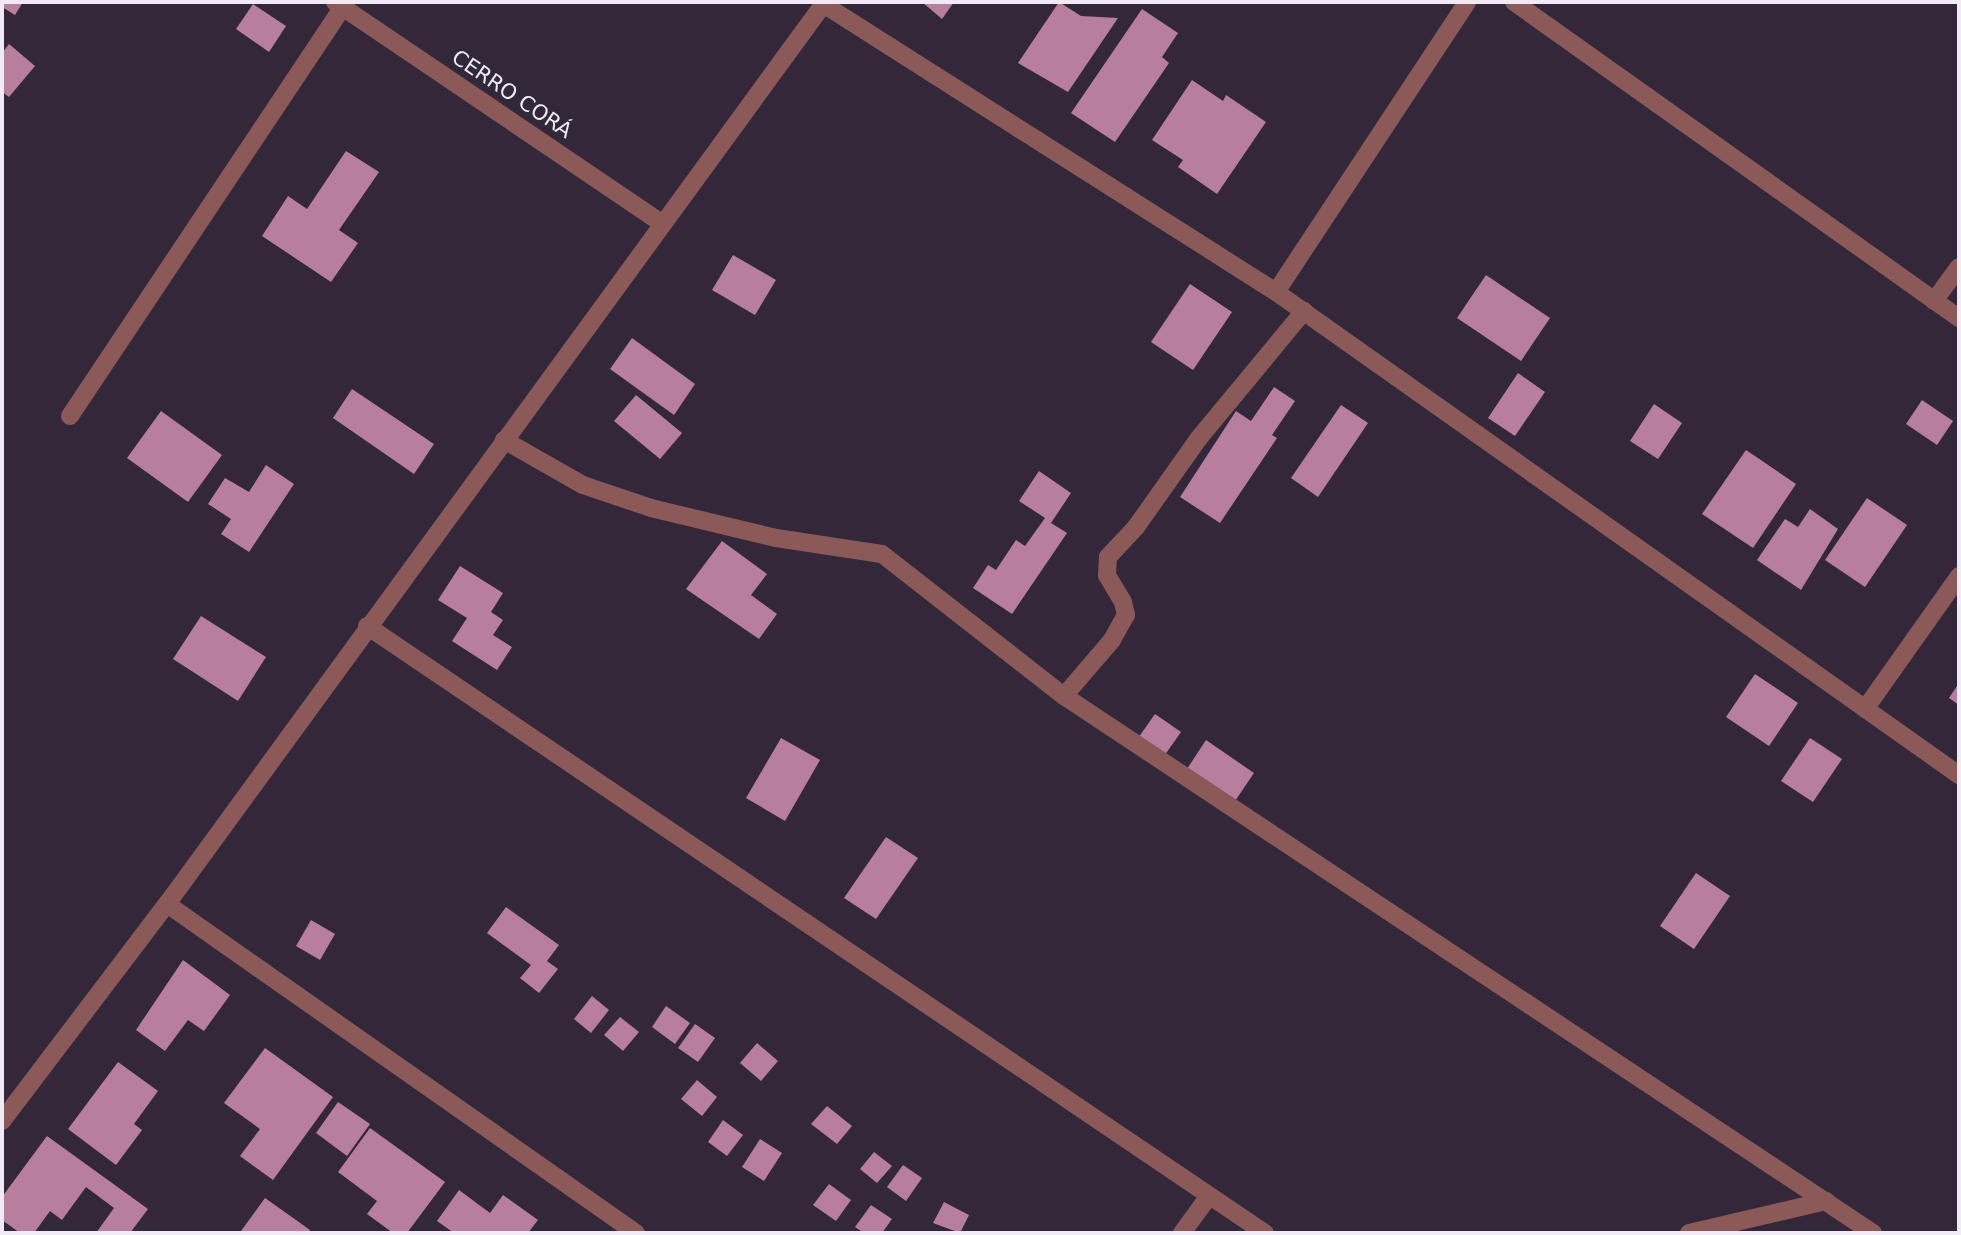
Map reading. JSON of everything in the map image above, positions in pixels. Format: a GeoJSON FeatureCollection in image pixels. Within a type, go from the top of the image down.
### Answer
{"type":"FeatureCollection","features":[{"type":"Feature","properties":{"kind":"street"},"geometry":{"type":"LineString","coordinates":[[1276,292],[1468,2]]}},
{"type":"Feature","properties":{"kind":"street"},"geometry":{"type":"LineString","coordinates":[[1514,2],[1959,318]]}},
{"type":"Feature","properties":{"kind":"street"},"geometry":{"type":"LineString","coordinates":[[70,416],[341,3]]}},
{"type":"Feature","properties":{"kind":"street","name":"CERRO CORÁ"},"geometry":{"type":"LineString","coordinates":[[341,3],[663,224]]}},
{"type":"Feature","properties":{"kind":"street"},"geometry":{"type":"LineString","coordinates":[[2,1121],[167,904],[367,626],[824,3],[1304,311],[1959,775]]}},
{"type":"Feature","properties":{"kind":"street"},"geometry":{"type":"LineString","coordinates":[[1934,301],[1959,267]]}},
{"type":"Feature","properties":{"kind":"street"},"geometry":{"type":"LineString","coordinates":[[1064,696],[1112,640],[1126,615],[1123,602],[1107,575],[1108,557],[1136,527],[1199,438],[1304,311]]}},
{"type":"Feature","properties":{"kind":"street"},"geometry":{"type":"LineString","coordinates":[[504,440],[583,485],[651,508],[776,537],[882,554],[1064,696],[1452,957],[1873,1233]]}},
{"type":"Feature","properties":{"kind":"street"},"geometry":{"type":"LineString","coordinates":[[1865,709],[1959,576]]}},
{"type":"Feature","properties":{"kind":"street"},"geometry":{"type":"LineString","coordinates":[[367,626],[1265,1233]]}},
{"type":"Feature","properties":{"kind":"street"},"geometry":{"type":"LineString","coordinates":[[167,904],[636,1233]]}},
{"type":"Feature","properties":{"kind":"street"},"geometry":{"type":"LineString","coordinates":[[1182,1233],[1209,1196]]}},
{"type":"Feature","properties":{"kind":"street"},"geometry":{"type":"LineString","coordinates":[[1689,1233],[1826,1201]]}},
{"type":"Feature","properties":{"kind":"building"},"geometry":{"type":"Polygon","coordinates":[[[2,2],[23,2],[15,15],[2,7],[2,2]]]}},
{"type":"Feature","properties":{"kind":"building"},"geometry":{"type":"Polygon","coordinates":[[[922,2],[954,2],[942,19],[922,2]]]}},
{"type":"Feature","properties":{"kind":"building"},"geometry":{"type":"Polygon","coordinates":[[[1059,2],[1081,16],[1118,18],[1068,92],[1018,63],[1059,2]]]}},
{"type":"Feature","properties":{"kind":"building"},"geometry":{"type":"Polygon","coordinates":[[[253,4],[286,26],[269,52],[236,29],[253,4]]]}},
{"type":"Feature","properties":{"kind":"building"},"geometry":{"type":"Polygon","coordinates":[[[1142,9],[1178,33],[1162,57],[1169,63],[1115,142],[1071,113],[1142,9]]]}},
{"type":"Feature","properties":{"kind":"building"},"geometry":{"type":"Polygon","coordinates":[[[9,44],[35,66],[9,97],[2,92],[2,53],[9,44]]]}},
{"type":"Feature","properties":{"kind":"building"},"geometry":{"type":"Polygon","coordinates":[[[1192,80],[1223,101],[1226,95],[1266,122],[1217,194],[1178,167],[1183,160],[1152,140],[1192,80]]]}},
{"type":"Feature","properties":{"kind":"building"},"geometry":{"type":"Polygon","coordinates":[[[346,151],[379,172],[339,230],[358,243],[331,282],[262,236],[288,196],[307,209],[346,151]]]}},
{"type":"Feature","properties":{"kind":"building"},"geometry":{"type":"Polygon","coordinates":[[[733,255],[776,280],[755,315],[712,290],[733,255]]]}},
{"type":"Feature","properties":{"kind":"building"},"geometry":{"type":"Polygon","coordinates":[[[1486,275],[1550,318],[1521,361],[1457,318],[1486,275]]]}},
{"type":"Feature","properties":{"kind":"building"},"geometry":{"type":"Polygon","coordinates":[[[1190,284],[1232,312],[1193,370],[1151,342],[1190,284]]]}},
{"type":"Feature","properties":{"kind":"building"},"geometry":{"type":"Polygon","coordinates":[[[632,338],[695,384],[674,415],[610,369],[632,338]]]}},
{"type":"Feature","properties":{"kind":"building"},"geometry":{"type":"Polygon","coordinates":[[[1518,373],[1545,392],[1515,436],[1488,418],[1518,373]]]}},
{"type":"Feature","properties":{"kind":"building"},"geometry":{"type":"Polygon","coordinates":[[[1274,387],[1295,401],[1272,435],[1277,438],[1220,523],[1180,497],[1236,411],[1251,421],[1274,387]]]}},
{"type":"Feature","properties":{"kind":"building"},"geometry":{"type":"Polygon","coordinates":[[[352,389],[434,444],[414,474],[333,418],[352,389]]]}},
{"type":"Feature","properties":{"kind":"building"},"geometry":{"type":"Polygon","coordinates":[[[636,395],[682,433],[660,459],[614,421],[636,395]]]}},
{"type":"Feature","properties":{"kind":"building"},"geometry":{"type":"Polygon","coordinates":[[[1922,400],[1953,421],[1937,445],[1906,424],[1922,400]]]}},
{"type":"Feature","properties":{"kind":"building"},"geometry":{"type":"Polygon","coordinates":[[[1654,404],[1682,423],[1658,459],[1630,441],[1654,404]]]}},
{"type":"Feature","properties":{"kind":"building"},"geometry":{"type":"Polygon","coordinates":[[[1341,405],[1368,423],[1318,497],[1291,478],[1341,405]]]}},
{"type":"Feature","properties":{"kind":"building"},"geometry":{"type":"Polygon","coordinates":[[[161,411],[222,455],[188,502],[127,458],[161,411]]]}},
{"type":"Feature","properties":{"kind":"building"},"geometry":{"type":"Polygon","coordinates":[[[1746,450],[1796,484],[1753,548],[1702,514],[1746,450]]]}},
{"type":"Feature","properties":{"kind":"building"},"geometry":{"type":"Polygon","coordinates":[[[266,465],[294,484],[249,552],[221,534],[231,519],[208,504],[225,478],[249,492],[266,465]]]}},
{"type":"Feature","properties":{"kind":"building"},"geometry":{"type":"Polygon","coordinates":[[[1039,471],[1071,493],[1051,523],[1067,533],[1012,614],[973,588],[988,565],[996,570],[1016,540],[1025,546],[1045,518],[1019,501],[1039,471]]]}},
{"type":"Feature","properties":{"kind":"building"},"geometry":{"type":"Polygon","coordinates":[[[1867,498],[1907,525],[1865,587],[1825,560],[1867,498]]]}},
{"type":"Feature","properties":{"kind":"building"},"geometry":{"type":"Polygon","coordinates":[[[1810,509],[1838,529],[1801,590],[1757,560],[1785,519],[1798,527],[1810,509]]]}},
{"type":"Feature","properties":{"kind":"building"},"geometry":{"type":"Polygon","coordinates":[[[722,541],[767,574],[751,595],[777,614],[759,639],[686,589],[722,541]]]}},
{"type":"Feature","properties":{"kind":"building"},"geometry":{"type":"Polygon","coordinates":[[[460,566],[503,593],[491,612],[503,620],[493,635],[512,647],[497,670],[452,641],[467,618],[438,600],[460,566]]]}},
{"type":"Feature","properties":{"kind":"building"},"geometry":{"type":"Polygon","coordinates":[[[201,616],[266,657],[238,701],[173,659],[201,616]]]}},
{"type":"Feature","properties":{"kind":"building"},"geometry":{"type":"Polygon","coordinates":[[[1755,674],[1798,703],[1769,746],[1726,717],[1755,674]]]}},
{"type":"Feature","properties":{"kind":"building"},"geometry":{"type":"Polygon","coordinates":[[[1959,683],[1959,705],[1949,698],[1959,683]]]}},
{"type":"Feature","properties":{"kind":"building"},"geometry":{"type":"Polygon","coordinates":[[[1155,714],[1181,732],[1162,759],[1136,741],[1155,714]]]}},
{"type":"Feature","properties":{"kind":"building"},"geometry":{"type":"Polygon","coordinates":[[[781,738],[820,760],[785,821],[746,798],[781,738]]]}},
{"type":"Feature","properties":{"kind":"building"},"geometry":{"type":"Polygon","coordinates":[[[1810,738],[1842,759],[1813,802],[1781,781],[1810,738]]]}},
{"type":"Feature","properties":{"kind":"building"},"geometry":{"type":"Polygon","coordinates":[[[1206,740],[1254,773],[1233,804],[1185,772],[1206,740]]]}},
{"type":"Feature","properties":{"kind":"building"},"geometry":{"type":"Polygon","coordinates":[[[886,837],[918,858],[876,919],[844,898],[886,837]]]}},
{"type":"Feature","properties":{"kind":"building"},"geometry":{"type":"Polygon","coordinates":[[[1696,873],[1730,896],[1694,949],[1660,926],[1696,873]]]}},
{"type":"Feature","properties":{"kind":"building"},"geometry":{"type":"Polygon","coordinates":[[[506,907],[559,945],[547,961],[558,969],[539,993],[520,978],[531,965],[487,933],[506,907]]]}},
{"type":"Feature","properties":{"kind":"building"},"geometry":{"type":"Polygon","coordinates":[[[311,920],[335,934],[320,960],[296,946],[311,920]]]}},
{"type":"Feature","properties":{"kind":"building"},"geometry":{"type":"Polygon","coordinates":[[[183,960],[230,995],[204,1031],[188,1020],[165,1051],[136,1030],[183,960]]]}},
{"type":"Feature","properties":{"kind":"building"},"geometry":{"type":"Polygon","coordinates":[[[592,996],[609,1010],[591,1033],[574,1019],[592,996]]]}},
{"type":"Feature","properties":{"kind":"building"},"geometry":{"type":"Polygon","coordinates":[[[666,1006],[690,1023],[675,1044],[652,1027],[666,1006]]]}},
{"type":"Feature","properties":{"kind":"building"},"geometry":{"type":"Polygon","coordinates":[[[620,1017],[639,1032],[623,1051],[604,1035],[620,1017]]]}},
{"type":"Feature","properties":{"kind":"building"},"geometry":{"type":"Polygon","coordinates":[[[695,1024],[715,1038],[698,1062],[678,1048],[695,1024]]]}},
{"type":"Feature","properties":{"kind":"building"},"geometry":{"type":"Polygon","coordinates":[[[757,1043],[778,1061],[761,1081],[740,1063],[757,1043]]]}},
{"type":"Feature","properties":{"kind":"building"},"geometry":{"type":"Polygon","coordinates":[[[265,1048],[333,1097],[273,1180],[240,1156],[260,1129],[224,1103],[265,1048]]]}},
{"type":"Feature","properties":{"kind":"building"},"geometry":{"type":"Polygon","coordinates":[[[118,1062],[158,1091],[134,1124],[142,1130],[116,1165],[68,1129],[118,1062]]]}},
{"type":"Feature","properties":{"kind":"building"},"geometry":{"type":"Polygon","coordinates":[[[697,1080],[717,1097],[702,1116],[681,1099],[697,1080]]]}},
{"type":"Feature","properties":{"kind":"building"},"geometry":{"type":"Polygon","coordinates":[[[338,1102],[370,1124],[347,1156],[316,1133],[338,1102]]]}},
{"type":"Feature","properties":{"kind":"building"},"geometry":{"type":"Polygon","coordinates":[[[827,1106],[852,1126],[837,1144],[811,1124],[827,1106]]]}},
{"type":"Feature","properties":{"kind":"building"},"geometry":{"type":"Polygon","coordinates":[[[723,1120],[743,1135],[727,1156],[708,1142],[723,1120]]]}},
{"type":"Feature","properties":{"kind":"building"},"geometry":{"type":"Polygon","coordinates":[[[370,1128],[445,1182],[407,1233],[393,1233],[367,1214],[377,1201],[338,1172],[370,1128]]]}},
{"type":"Feature","properties":{"kind":"building"},"geometry":{"type":"Polygon","coordinates":[[[47,1136],[148,1209],[130,1233],[96,1233],[114,1208],[86,1187],[62,1220],[50,1211],[34,1233],[20,1233],[2,1220],[2,1197],[47,1136]]]}},
{"type":"Feature","properties":{"kind":"building"},"geometry":{"type":"Polygon","coordinates":[[[760,1139],[782,1153],[764,1181],[742,1167],[760,1139]]]}},
{"type":"Feature","properties":{"kind":"building"},"geometry":{"type":"Polygon","coordinates":[[[874,1152],[892,1166],[877,1183],[860,1169],[874,1152]]]}},
{"type":"Feature","properties":{"kind":"building"},"geometry":{"type":"Polygon","coordinates":[[[903,1165],[922,1178],[906,1201],[887,1187],[903,1165]]]}},
{"type":"Feature","properties":{"kind":"building"},"geometry":{"type":"Polygon","coordinates":[[[829,1184],[851,1200],[836,1221],[813,1205],[829,1184]]]}},
{"type":"Feature","properties":{"kind":"building"},"geometry":{"type":"Polygon","coordinates":[[[459,1190],[490,1213],[503,1195],[538,1220],[528,1233],[454,1233],[437,1221],[459,1190]]]}},
{"type":"Feature","properties":{"kind":"building"},"geometry":{"type":"Polygon","coordinates":[[[265,1198],[310,1230],[308,1233],[241,1231],[265,1198]]]}},
{"type":"Feature","properties":{"kind":"building"},"geometry":{"type":"Polygon","coordinates":[[[944,1202],[969,1215],[960,1233],[933,1223],[944,1202]]]}},
{"type":"Feature","properties":{"kind":"building"},"geometry":{"type":"Polygon","coordinates":[[[871,1205],[892,1219],[882,1233],[864,1233],[855,1227],[871,1205]]]}}]}
